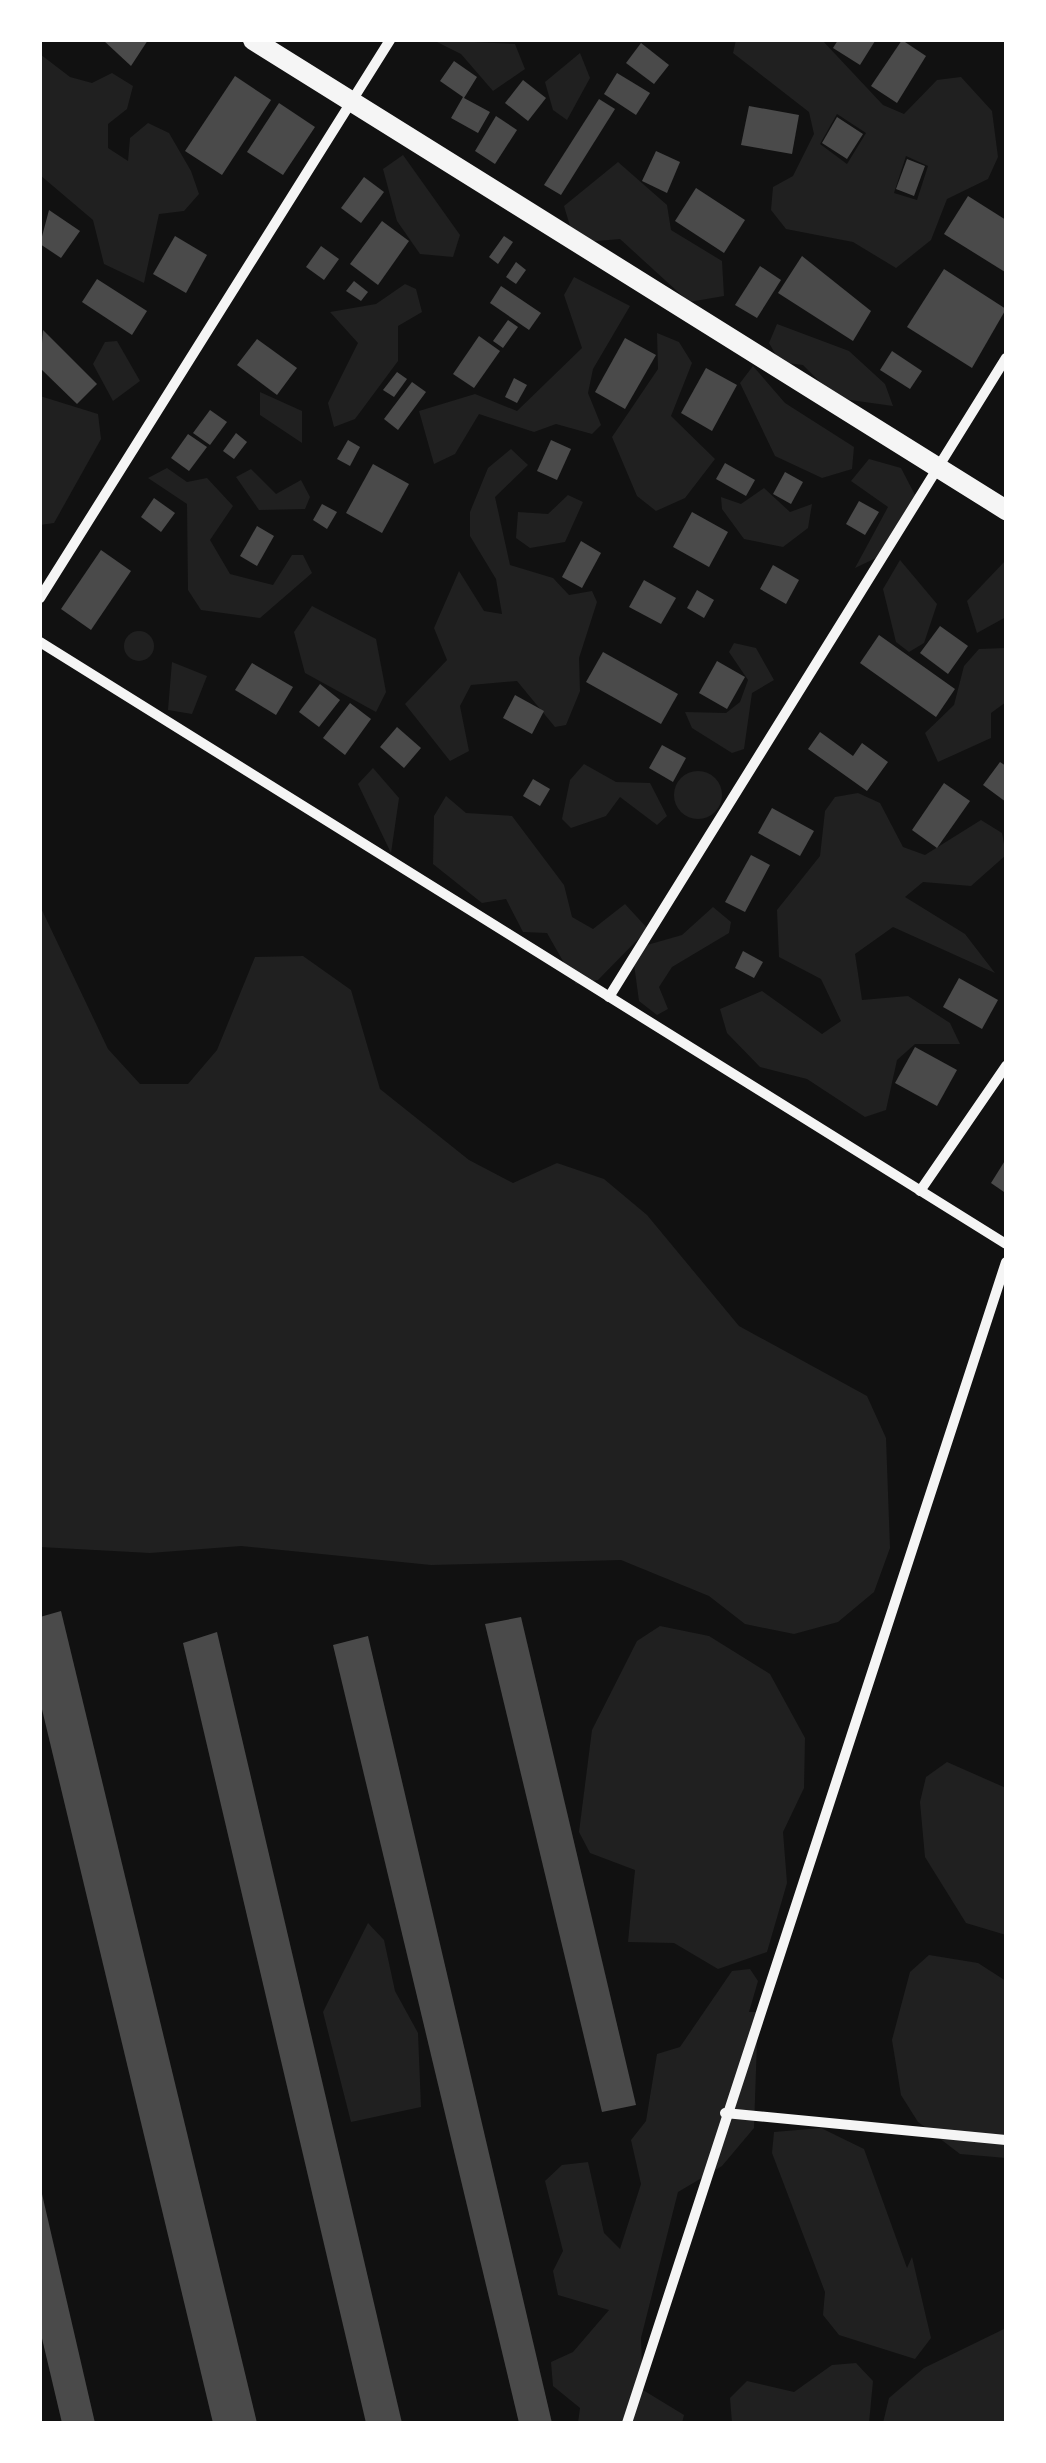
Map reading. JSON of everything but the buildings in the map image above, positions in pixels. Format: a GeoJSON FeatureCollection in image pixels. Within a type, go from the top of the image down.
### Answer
{"type":"FeatureCollection","features":[{"type":"Feature","properties":{"kind":"main road"},"geometry":{"type":"LineString","coordinates":[[253,40],[1006,510]]}},
{"type":"Feature","properties":{"kind":"street"},"geometry":{"type":"LineString","coordinates":[[40,598],[390,40]]}},
{"type":"Feature","properties":{"kind":"street"},"geometry":{"type":"LineString","coordinates":[[609,997],[1006,358]]}},
{"type":"Feature","properties":{"kind":"street"},"geometry":{"type":"LineString","coordinates":[[40,642],[1006,1244]]}},
{"type":"Feature","properties":{"kind":"street"},"geometry":{"type":"LineString","coordinates":[[920,1191],[1006,1066]]}},
{"type":"Feature","properties":{"kind":"street"},"geometry":{"type":"LineString","coordinates":[[627,2423],[725,2113],[1006,1262]]}},
{"type":"Feature","properties":{"kind":"street"},"geometry":{"type":"LineString","coordinates":[[725,2113],[1006,2140]]}},
{"type":"Feature","properties":{"kind":"shaded area"},"geometry":{"type":"Polygon","coordinates":[[[433,40],[515,44],[525,69],[493,91],[461,54],[433,40]]]}},
{"type":"Feature","properties":{"kind":"shaded area"},"geometry":{"type":"Polygon","coordinates":[[[736,40],[822,40],[883,105],[904,114],[937,80],[961,77],[992,111],[998,157],[988,179],[947,199],[931,240],[896,268],[853,242],[786,229],[771,210],[773,187],[793,176],[814,134],[809,112],[733,53],[736,40]],[[837,114],[820,144],[847,164],[866,133],[837,114]],[[906,156],[894,193],[917,200],[928,166],[906,156]]]}},
{"type":"Feature","properties":{"kind":"shaded area"},"geometry":{"type":"Polygon","coordinates":[[[580,53],[590,78],[567,120],[553,110],[545,82],[580,53]]]}},
{"type":"Feature","properties":{"kind":"shaded area"},"geometry":{"type":"Polygon","coordinates":[[[40,54],[70,77],[92,83],[112,73],[133,86],[127,109],[108,124],[108,148],[128,161],[130,138],[148,123],[169,133],[191,171],[199,194],[184,211],[159,214],[144,283],[104,264],[93,220],[40,175],[40,54]]]}},
{"type":"Feature","properties":{"kind":"shaded area"},"geometry":{"type":"Polygon","coordinates":[[[403,155],[460,235],[453,257],[420,254],[397,221],[383,169],[403,155]]]}},
{"type":"Feature","properties":{"kind":"shaded area"},"geometry":{"type":"Polygon","coordinates":[[[618,162],[667,205],[671,230],[722,261],[724,296],[689,302],[620,239],[586,242],[570,226],[564,206],[618,162]]]}},
{"type":"Feature","properties":{"kind":"shaded area"},"geometry":{"type":"Polygon","coordinates":[[[574,277],[630,306],[593,369],[588,393],[601,425],[592,434],[556,424],[534,432],[479,414],[455,454],[434,464],[419,411],[475,394],[517,411],[582,348],[564,295],[574,277]]]}},
{"type":"Feature","properties":{"kind":"shaded area"},"geometry":{"type":"Polygon","coordinates":[[[405,284],[416,289],[422,312],[398,326],[398,361],[355,419],[334,427],[328,403],[358,343],[330,312],[376,304],[405,284]]]}},
{"type":"Feature","properties":{"kind":"shaded area"},"geometry":{"type":"Polygon","coordinates":[[[777,324],[849,351],[885,384],[893,406],[836,398],[803,365],[780,362],[769,343],[777,324]]]}},
{"type":"Feature","properties":{"kind":"shaded area"},"geometry":{"type":"Polygon","coordinates":[[[657,333],[679,342],[692,363],[671,416],[715,459],[685,498],[656,511],[637,496],[612,437],[658,369],[657,333]]]}},
{"type":"Feature","properties":{"kind":"shaded area"},"geometry":{"type":"Polygon","coordinates":[[[117,341],[140,381],[113,401],[93,364],[105,342],[117,341]]]}},
{"type":"Feature","properties":{"kind":"shaded area"},"geometry":{"type":"Polygon","coordinates":[[[753,366],[785,403],[854,447],[852,469],[822,478],[775,456],[740,383],[753,366]]]}},
{"type":"Feature","properties":{"kind":"shaded area"},"geometry":{"type":"Polygon","coordinates":[[[260,392],[302,411],[302,443],[260,415],[260,392]]]}},
{"type":"Feature","properties":{"kind":"shaded area"},"geometry":{"type":"Polygon","coordinates":[[[40,396],[98,414],[101,439],[54,523],[40,525],[40,396]]]}},
{"type":"Feature","properties":{"kind":"shaded area"},"geometry":{"type":"Polygon","coordinates":[[[511,449],[528,465],[495,497],[510,565],[553,578],[569,595],[592,591],[597,602],[579,658],[580,691],[566,725],[555,727],[517,681],[471,685],[460,706],[469,751],[450,761],[405,704],[447,660],[434,628],[459,571],[484,611],[502,614],[496,579],[470,536],[470,512],[488,468],[511,449]]]}},
{"type":"Feature","properties":{"kind":"shaded area"},"geometry":{"type":"Polygon","coordinates":[[[869,459],[901,468],[915,495],[876,558],[855,568],[888,507],[851,481],[869,459]]]}},
{"type":"Feature","properties":{"kind":"shaded area"},"geometry":{"type":"Polygon","coordinates":[[[167,468],[187,482],[207,478],[233,506],[210,540],[230,574],[273,585],[292,555],[303,555],[312,573],[260,618],[201,610],[188,590],[187,504],[148,478],[167,468]]]}},
{"type":"Feature","properties":{"kind":"shaded area"},"geometry":{"type":"Polygon","coordinates":[[[251,469],[276,494],[301,480],[310,497],[305,509],[259,510],[236,477],[251,469]]]}},
{"type":"Feature","properties":{"kind":"shaded area"},"geometry":{"type":"Polygon","coordinates":[[[764,488],[790,512],[812,504],[808,528],[783,547],[744,539],[722,509],[721,497],[741,504],[764,488]]]}},
{"type":"Feature","properties":{"kind":"shaded area"},"geometry":{"type":"Polygon","coordinates":[[[568,495],[583,502],[565,542],[530,548],[516,538],[518,512],[548,514],[568,495]]]}},
{"type":"Feature","properties":{"kind":"shaded area"},"geometry":{"type":"Polygon","coordinates":[[[900,560],[937,604],[924,643],[909,652],[896,642],[883,589],[900,560]]]}},
{"type":"Feature","properties":{"kind":"shaded area"},"geometry":{"type":"Polygon","coordinates":[[[1006,560],[1006,617],[977,633],[967,601],[1006,560]]]}},
{"type":"Feature","properties":{"kind":"shaded area"},"geometry":{"type":"Polygon","coordinates":[[[312,606],[376,639],[386,692],[376,712],[305,673],[294,632],[312,606]]]}},
{"type":"Feature","properties":{"kind":"shaded area"},"geometry":{"type":"Polygon","coordinates":[[[139,631],[150,635],[154,646],[150,657],[139,661],[128,657],[124,646],[128,635],[139,631]]]}},
{"type":"Feature","properties":{"kind":"shaded area"},"geometry":{"type":"Polygon","coordinates":[[[734,643],[756,648],[774,680],[752,693],[744,749],[732,753],[692,728],[685,712],[726,713],[740,702],[748,680],[729,652],[734,643]]]}},
{"type":"Feature","properties":{"kind":"shaded area"},"geometry":{"type":"Polygon","coordinates":[[[1006,648],[1006,702],[991,713],[991,738],[938,762],[925,733],[954,705],[964,666],[979,649],[1006,648]]]}},
{"type":"Feature","properties":{"kind":"shaded area"},"geometry":{"type":"Polygon","coordinates":[[[172,662],[207,676],[192,714],[168,710],[172,662]]]}},
{"type":"Feature","properties":{"kind":"shaded area"},"geometry":{"type":"Polygon","coordinates":[[[584,764],[616,782],[650,783],[667,816],[657,825],[620,797],[606,816],[571,828],[562,819],[570,780],[584,764]]]}},
{"type":"Feature","properties":{"kind":"shaded area"},"geometry":{"type":"Polygon","coordinates":[[[373,768],[399,798],[391,853],[358,784],[373,768]]]}},
{"type":"Feature","properties":{"kind":"shaded area"},"geometry":{"type":"Polygon","coordinates":[[[698,771],[715,778],[722,795],[715,812],[698,819],[681,812],[674,795],[681,778],[698,771]]]}},
{"type":"Feature","properties":{"kind":"shaded area"},"geometry":{"type":"Polygon","coordinates":[[[858,793],[880,803],[903,847],[925,855],[981,820],[1002,833],[1006,855],[971,886],[923,882],[905,897],[965,934],[995,973],[893,927],[855,954],[862,1000],[908,996],[950,1023],[960,1044],[915,1044],[897,1060],[886,1110],[865,1117],[807,1079],[760,1067],[727,1033],[720,1009],[762,991],[822,1034],[841,1021],[821,979],[779,957],[777,910],[820,856],[825,811],[835,797],[858,793]]]}},
{"type":"Feature","properties":{"kind":"shaded area"},"geometry":{"type":"Polygon","coordinates":[[[446,796],[466,813],[512,816],[564,885],[572,917],[593,929],[625,904],[648,929],[598,980],[576,984],[547,933],[523,932],[506,899],[482,903],[433,864],[434,816],[446,796]]]}},
{"type":"Feature","properties":{"kind":"shaded area"},"geometry":{"type":"Polygon","coordinates":[[[40,906],[108,1049],[140,1084],[188,1084],[217,1050],[255,957],[303,956],[351,990],[380,1089],[469,1160],[513,1183],[557,1163],[604,1179],[647,1215],[739,1326],[867,1396],[886,1438],[890,1548],[874,1592],[838,1622],[794,1634],[745,1624],[709,1596],[621,1560],[431,1565],[241,1546],[150,1553],[40,1547],[40,906]]]}},
{"type":"Feature","properties":{"kind":"shaded area"},"geometry":{"type":"Polygon","coordinates":[[[713,907],[731,922],[729,933],[672,967],[659,987],[668,1009],[657,1015],[639,1001],[634,964],[647,945],[682,935],[713,907]]]}},
{"type":"Feature","properties":{"kind":"shaded area"},"geometry":{"type":"Polygon","coordinates":[[[660,1626],[709,1636],[770,1674],[805,1738],[804,1788],[783,1832],[787,1883],[767,1952],[718,1969],[674,1943],[628,1942],[635,1870],[590,1853],[579,1832],[592,1730],[637,1641],[660,1626]]]}},
{"type":"Feature","properties":{"kind":"shaded area"},"geometry":{"type":"Polygon","coordinates":[[[947,1762],[1006,1788],[1006,1935],[966,1923],[925,1857],[920,1802],[926,1777],[947,1762]]]}},
{"type":"Feature","properties":{"kind":"shaded area"},"geometry":{"type":"Polygon","coordinates":[[[368,1923],[384,1940],[395,1991],[418,2033],[421,2107],[351,2122],[323,2012],[368,1923]]]}},
{"type":"Feature","properties":{"kind":"shaded area"},"geometry":{"type":"Polygon","coordinates":[[[929,1955],[978,1963],[1006,1981],[1006,2158],[960,2154],[918,2122],[901,2095],[892,2040],[910,1972],[929,1955]]]}},
{"type":"Feature","properties":{"kind":"shaded area"},"geometry":{"type":"Polygon","coordinates":[[[750,1969],[758,1981],[749,2012],[758,2012],[754,2128],[722,2166],[678,2192],[641,2338],[643,2390],[684,2415],[682,2423],[578,2423],[580,2408],[553,2386],[551,2362],[573,2352],[609,2310],[558,2295],[553,2271],[563,2251],[545,2181],[562,2165],[588,2162],[604,2233],[620,2249],[641,2184],[631,2140],[646,2121],[657,2054],[680,2047],[732,1971],[750,1969]]]}},
{"type":"Feature","properties":{"kind":"shaded area"},"geometry":{"type":"Polygon","coordinates":[[[821,2128],[864,2149],[907,2268],[912,2257],[931,2338],[915,2359],[839,2335],[823,2315],[825,2292],[772,2153],[774,2132],[821,2128]]]}},
{"type":"Feature","properties":{"kind":"shaded area"},"geometry":{"type":"Polygon","coordinates":[[[1006,2328],[1006,2423],[883,2423],[889,2398],[924,2368],[1006,2328]]]}},
{"type":"Feature","properties":{"kind":"shaded area"},"geometry":{"type":"Polygon","coordinates":[[[856,2363],[873,2381],[869,2423],[732,2423],[730,2398],[747,2381],[794,2392],[832,2365],[856,2363]]]}}]}
